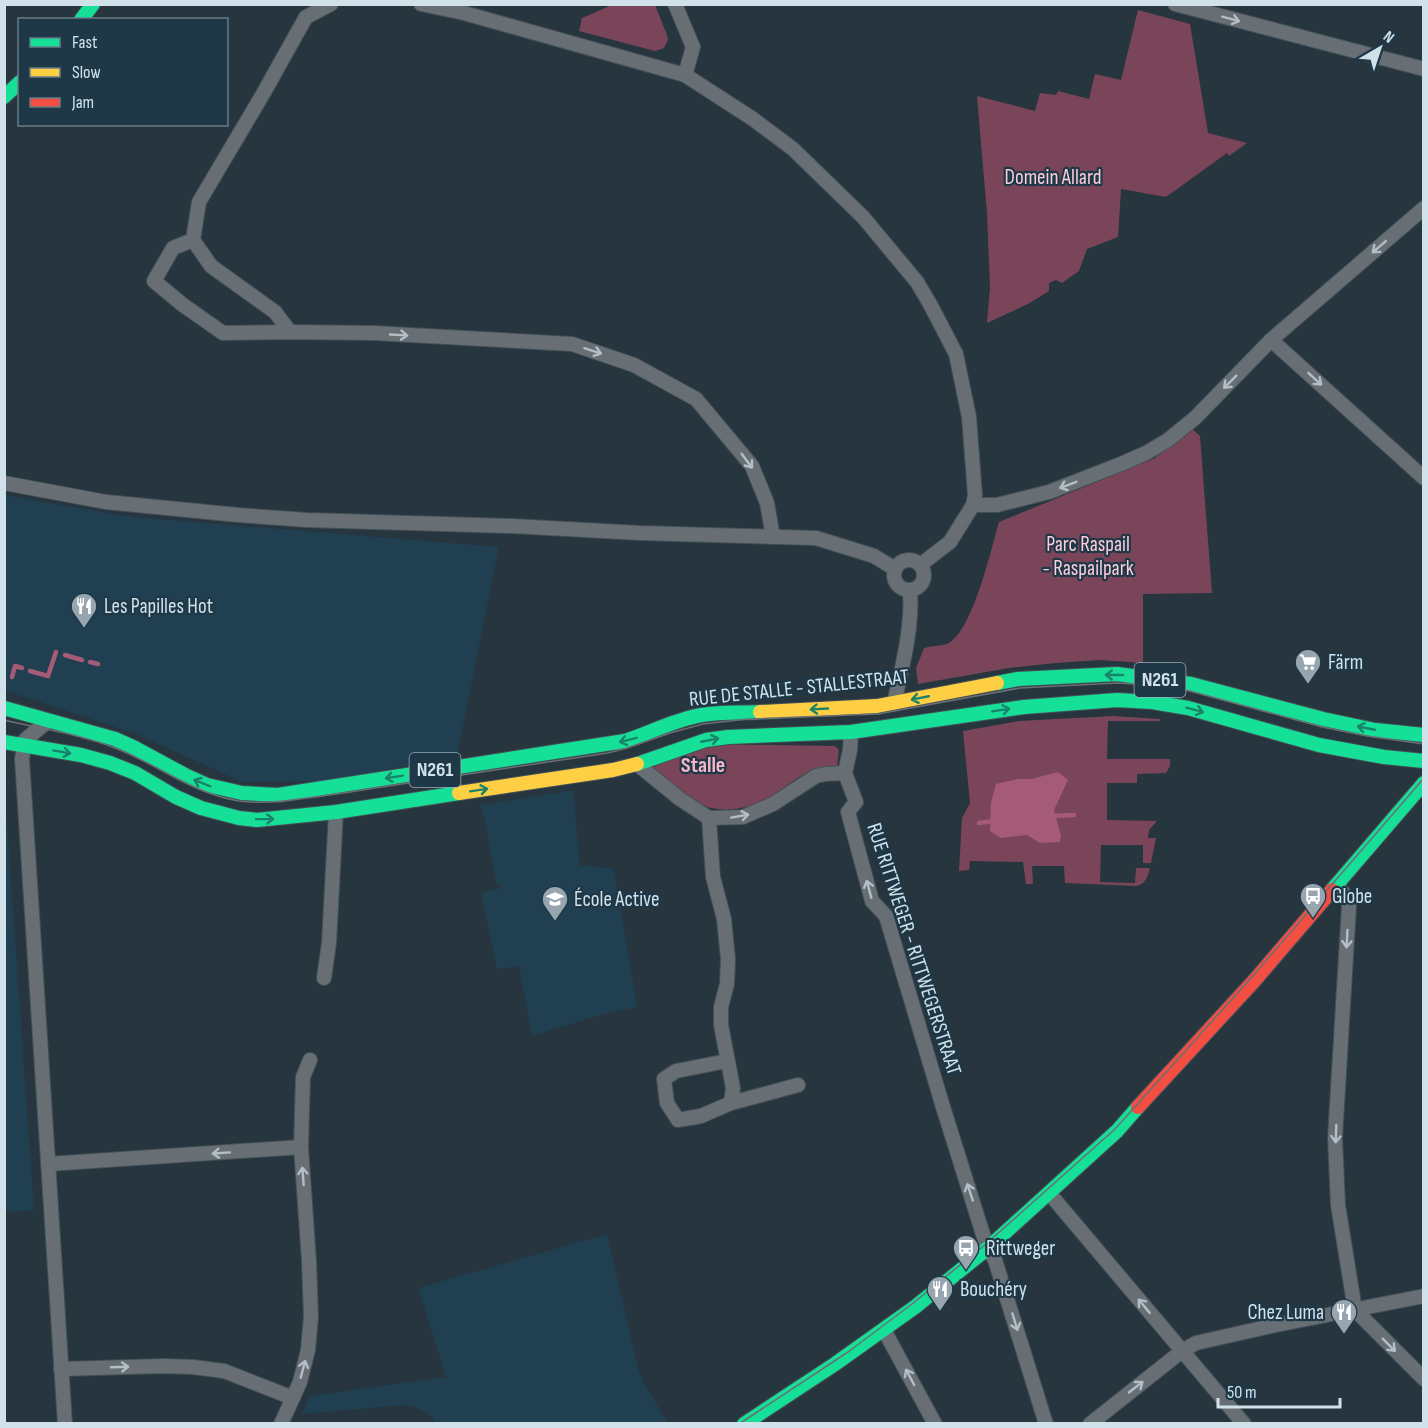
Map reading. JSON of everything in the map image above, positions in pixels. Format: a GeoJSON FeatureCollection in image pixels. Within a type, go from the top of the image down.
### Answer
{"type":"FeatureCollection","features":[{"type":"Feature","properties":{"kind":"main road"},"geometry":{"type":"LineString","coordinates":[[82,18],[93,4]]}},
{"type":"Feature","properties":{"kind":"main road"},"geometry":{"type":"LineString","coordinates":[[4,97],[18,84]]}},
{"type":"Feature","properties":{"kind":"main road","name":"RUE DE STALLE - STALLESTRAAT"},"geometry":{"type":"LineString","coordinates":[[4,708],[116,739],[209,786],[242,794],[278,795],[625,741],[701,715],[877,706],[1018,679],[1117,674],[1191,684],[1323,719],[1375,730],[1424,735]]}},
{"type":"Feature","properties":{"kind":"main road","name":"RUE DE STALLE - STALLESTRAAT"},"geometry":{"type":"LineString","coordinates":[[4,742],[81,755],[110,763],[135,773],[176,797],[201,808],[239,818],[257,820],[336,812],[613,770],[706,740],[851,732],[1024,707],[1117,700],[1152,702],[1188,708],[1319,745],[1424,762]]}},
{"type":"Feature","properties":{"kind":"main road"},"geometry":{"type":"LineString","coordinates":[[744,1424],[884,1330],[988,1248],[1117,1131],[1254,981],[1424,783]]}},
{"type":"Feature","properties":{"kind":"street"},"geometry":{"type":"LineString","coordinates":[[291,332],[275,312],[211,266],[193,240],[199,202],[306,17],[331,4]]}},
{"type":"Feature","properties":{"kind":"street"},"geometry":{"type":"LineString","coordinates":[[421,4],[464,13],[685,75],[753,119],[793,149],[863,217],[917,282],[956,354],[969,417],[974,506],[950,542],[920,565]]}},
{"type":"Feature","properties":{"kind":"street"},"geometry":{"type":"LineString","coordinates":[[675,4],[693,47],[685,75]]}},
{"type":"Feature","properties":{"kind":"street"},"geometry":{"type":"LineString","coordinates":[[1174,4],[1424,69]]}},
{"type":"Feature","properties":{"kind":"street"},"geometry":{"type":"LineString","coordinates":[[974,506],[997,505],[1049,492],[1146,453],[1168,440],[1195,418],[1271,340],[1424,208]]}},
{"type":"Feature","properties":{"kind":"street"},"geometry":{"type":"LineString","coordinates":[[193,240],[173,248],[154,281],[223,333],[374,333],[572,345],[634,365],[696,399],[752,466],[767,503],[773,537]]}},
{"type":"Feature","properties":{"kind":"street"},"geometry":{"type":"LineString","coordinates":[[1271,340],[1424,478]]}},
{"type":"Feature","properties":{"kind":"street"},"geometry":{"type":"LineString","coordinates":[[4,483],[106,502],[307,520],[816,538],[874,556],[894,569]]}},
{"type":"Feature","properties":{"kind":"street"},"geometry":{"type":"LineString","coordinates":[[906,560],[912,560],[920,565],[924,576],[923,581],[915,589],[905,590],[896,585],[893,575],[897,565],[906,560]]}},
{"type":"Feature","properties":{"kind":"street"},"geometry":{"type":"LineString","coordinates":[[894,703],[906,646],[910,591]]}},
{"type":"Feature","properties":{"kind":"street"},"geometry":{"type":"LineString","coordinates":[[48,721],[25,740],[22,759],[65,1424]]}},
{"type":"Feature","properties":{"kind":"street"},"geometry":{"type":"LineString","coordinates":[[637,764],[680,800],[708,818],[743,817],[773,804],[816,776],[845,773],[851,732]]}},
{"type":"Feature","properties":{"kind":"street","name":"RUE RITTWEGER - RITTWEGERSTRAAT"},"geometry":{"type":"LineString","coordinates":[[845,773],[856,802],[848,812],[872,901],[886,916],[988,1248]]}},
{"type":"Feature","properties":{"kind":"street"},"geometry":{"type":"LineString","coordinates":[[324,978],[329,943],[336,812]]}},
{"type":"Feature","properties":{"kind":"street"},"geometry":{"type":"LineString","coordinates":[[708,818],[713,877],[724,919],[727,949],[727,984],[721,1007],[721,1025],[733,1088],[731,1103]]}},
{"type":"Feature","properties":{"kind":"street"},"geometry":{"type":"LineString","coordinates":[[1336,885],[1346,896],[1349,906],[1335,1138],[1338,1205],[1355,1310],[1424,1379]]}},
{"type":"Feature","properties":{"kind":"street"},"geometry":{"type":"LineString","coordinates":[[281,1424],[300,1382],[308,1350],[311,1317],[301,1147],[303,1077],[310,1060]]}},
{"type":"Feature","properties":{"kind":"street"},"geometry":{"type":"LineString","coordinates":[[728,1061],[676,1071],[664,1079],[667,1103],[678,1120],[701,1116],[731,1103],[798,1085]]}},
{"type":"Feature","properties":{"kind":"street"},"geometry":{"type":"LineString","coordinates":[[48,1164],[301,1147]]}},
{"type":"Feature","properties":{"kind":"street"},"geometry":{"type":"LineString","coordinates":[[1049,1193],[1244,1424]]}},
{"type":"Feature","properties":{"kind":"street"},"geometry":{"type":"LineString","coordinates":[[988,1248],[996,1260],[1046,1424]]}},
{"type":"Feature","properties":{"kind":"street"},"geometry":{"type":"LineString","coordinates":[[1090,1424],[1182,1351],[1196,1343],[1424,1296]]}},
{"type":"Feature","properties":{"kind":"street"},"geometry":{"type":"LineString","coordinates":[[884,1330],[935,1424]]}},
{"type":"Feature","properties":{"kind":"street"},"geometry":{"type":"LineString","coordinates":[[61,1370],[193,1367],[224,1371],[293,1398]]}},
{"type":"Feature","properties":{"kind":"shaded area"},"geometry":{"type":"Polygon","coordinates":[[[5,495],[123,516],[499,547],[457,757],[324,781],[242,782],[136,734],[5,691],[5,495]]]}},
{"type":"Feature","properties":{"kind":"shaded area"},"geometry":{"type":"Polygon","coordinates":[[[1058,772],[1068,780],[1054,810],[1061,836],[1060,842],[1040,843],[1027,835],[1001,838],[990,831],[991,803],[996,784],[1058,772]]]}},
{"type":"Feature","properties":{"kind":"shaded area"},"geometry":{"type":"Polygon","coordinates":[[[4,778],[34,1210],[5,1212],[4,1212],[4,778]]]}},
{"type":"Feature","properties":{"kind":"shaded area","name":"École Active"},"geometry":{"type":"Polygon","coordinates":[[[573,790],[580,865],[614,869],[637,1008],[614,1011],[532,1036],[519,966],[497,969],[481,893],[501,888],[500,884],[496,884],[480,805],[573,790]]]}},
{"type":"Feature","properties":{"kind":"shaded area"},"geometry":{"type":"Polygon","coordinates":[[[607,1234],[638,1368],[643,1382],[668,1423],[436,1423],[426,1412],[404,1405],[302,1414],[310,1396],[446,1377],[418,1288],[607,1234]]]}},
{"type":"Feature","properties":{"kind":"green space"},"geometry":{"type":"Polygon","coordinates":[[[614,4],[655,5],[667,35],[668,40],[664,48],[655,51],[579,31],[582,18],[614,4]]]}},
{"type":"Feature","properties":{"kind":"green space","name":"Domein Allard"},"geometry":{"type":"Polygon","coordinates":[[[1138,10],[1190,24],[1208,133],[1247,143],[1229,156],[1227,153],[1166,197],[1121,189],[1118,237],[1087,249],[1079,271],[1062,283],[1056,280],[1049,283],[1049,291],[1028,304],[987,323],[990,288],[987,213],[977,96],[1035,111],[1040,93],[1056,95],[1058,91],[1089,99],[1095,74],[1121,80],[1138,10]]]}},
{"type":"Feature","properties":{"kind":"green space","name":"Parc Raspail - Raspailpark"},"geometry":{"type":"Polygon","coordinates":[[[1191,428],[1200,436],[1212,593],[1143,594],[1143,663],[1100,660],[1056,663],[1009,668],[918,684],[916,668],[924,648],[947,644],[965,624],[980,589],[999,522],[1155,458],[1191,428]]]}},
{"type":"Feature","properties":{"kind":"green space"},"geometry":{"type":"Polygon","coordinates":[[[1113,716],[1160,719],[1160,721],[1108,721],[1107,759],[1170,759],[1170,766],[1166,773],[1137,774],[1137,783],[1107,783],[1107,820],[1157,821],[1149,830],[1148,838],[1156,838],[1151,863],[1143,863],[1143,845],[1101,845],[1100,882],[1135,883],[1136,868],[1150,868],[1144,882],[1136,886],[1065,883],[1064,866],[1032,866],[1033,884],[1026,884],[1023,862],[970,861],[969,870],[959,871],[962,818],[970,803],[963,731],[1019,721],[1113,716]]]}},
{"type":"Feature","properties":{"kind":"green space"},"geometry":{"type":"Polygon","coordinates":[[[708,744],[835,746],[839,750],[837,767],[808,772],[756,804],[736,809],[716,809],[697,803],[651,771],[651,765],[708,744]]]}},
{"type":"Feature","properties":{"kind":"waterway"},"geometry":{"type":"LineString","coordinates":[[30,671],[48,676],[56,652]]}},
{"type":"Feature","properties":{"kind":"waterway"},"geometry":{"type":"LineString","coordinates":[[65,655],[82,660]]}},
{"type":"Feature","properties":{"kind":"waterway"},"geometry":{"type":"LineString","coordinates":[[90,662],[98,664]]}},
{"type":"Feature","properties":{"kind":"waterway"},"geometry":{"type":"LineString","coordinates":[[12,677],[15,666],[22,668]]}},
{"type":"Feature","properties":{"kind":"waterway"},"geometry":{"type":"LineString","coordinates":[[1050,816],[1074,815]]}},
{"type":"Feature","properties":{"kind":"waterway"},"geometry":{"type":"LineString","coordinates":[[979,823],[994,821]]}},
{"type":"Feature","properties":{"kind":"tram line"},"geometry":{"type":"LineString","coordinates":[[4,720],[102,743],[207,792],[239,801],[256,802],[333,795],[608,753],[703,724],[748,719],[878,714],[1020,688],[1117,683],[1166,686],[1322,727],[1424,744]]}},
{"type":"Feature","properties":{"kind":"tram line"},"geometry":{"type":"LineString","coordinates":[[739,1424],[848,1352],[912,1304],[986,1244],[1115,1129],[1251,978],[1424,778]]}},
{"type":"Feature","properties":{"kind":"traffic: fast"},"geometry":{"type":"LineString","coordinates":[[82,18],[93,4]]}},
{"type":"Feature","properties":{"kind":"traffic: fast"},"geometry":{"type":"LineString","coordinates":[[4,97],[18,84]]}},
{"type":"Feature","properties":{"kind":"traffic: fast"},"geometry":{"type":"LineString","coordinates":[[997,683],[1018,679],[1117,674],[1191,684],[1323,719],[1375,730],[1424,735]]}},
{"type":"Feature","properties":{"kind":"traffic: fast"},"geometry":{"type":"LineString","coordinates":[[637,764],[706,740],[728,737],[851,732],[1024,707],[1117,700],[1152,702],[1188,708],[1319,745],[1384,757],[1424,761]]}},
{"type":"Feature","properties":{"kind":"traffic: fast"},"geometry":{"type":"LineString","coordinates":[[4,708],[115,739],[207,785],[242,793],[278,795],[625,741],[702,715],[760,712]]}},
{"type":"Feature","properties":{"kind":"traffic: fast"},"geometry":{"type":"LineString","coordinates":[[4,742],[81,755],[110,763],[135,773],[176,797],[201,808],[239,818],[257,820],[336,812],[459,793]]}},
{"type":"Feature","properties":{"kind":"traffic: fast"},"geometry":{"type":"LineString","coordinates":[[1332,890],[1424,783]]}},
{"type":"Feature","properties":{"kind":"traffic: fast"},"geometry":{"type":"LineString","coordinates":[[744,1424],[835,1364],[915,1307],[988,1248],[1117,1131],[1138,1107]]}},
{"type":"Feature","properties":{"kind":"traffic: slow"},"geometry":{"type":"LineString","coordinates":[[760,712],[877,706],[997,683]]}},
{"type":"Feature","properties":{"kind":"traffic: slow"},"geometry":{"type":"LineString","coordinates":[[459,793],[613,770],[637,764]]}},
{"type":"Feature","properties":{"kind":"traffic: jam"},"geometry":{"type":"LineString","coordinates":[[1138,1107],[1254,981],[1332,890]]}},
{"type":"Feature","properties":{"kind":"place","name":"Les Papilles Hot"},"geometry":{"type":"Point","coordinates":[84,629]}},
{"type":"Feature","properties":{"kind":"place","name":"Färm"},"geometry":{"type":"Point","coordinates":[1308,685]}},
{"type":"Feature","properties":{"kind":"place","name":"Globe"},"geometry":{"type":"Point","coordinates":[1313,919]}},
{"type":"Feature","properties":{"kind":"place","name":"École Active"},"geometry":{"type":"Point","coordinates":[555,922]}},
{"type":"Feature","properties":{"kind":"place","name":"Rittweger"},"geometry":{"type":"Point","coordinates":[966,1271]}},
{"type":"Feature","properties":{"kind":"place","name":"Bouchéry"},"geometry":{"type":"Point","coordinates":[940,1312]}},
{"type":"Feature","properties":{"kind":"place","name":"Chez Luma"},"geometry":{"type":"Point","coordinates":[1344,1335]}},
{"type":"Feature","properties":{"kind":"district","name":"Stalle"},"geometry":{"type":"Point","coordinates":[703,765]}}]}
